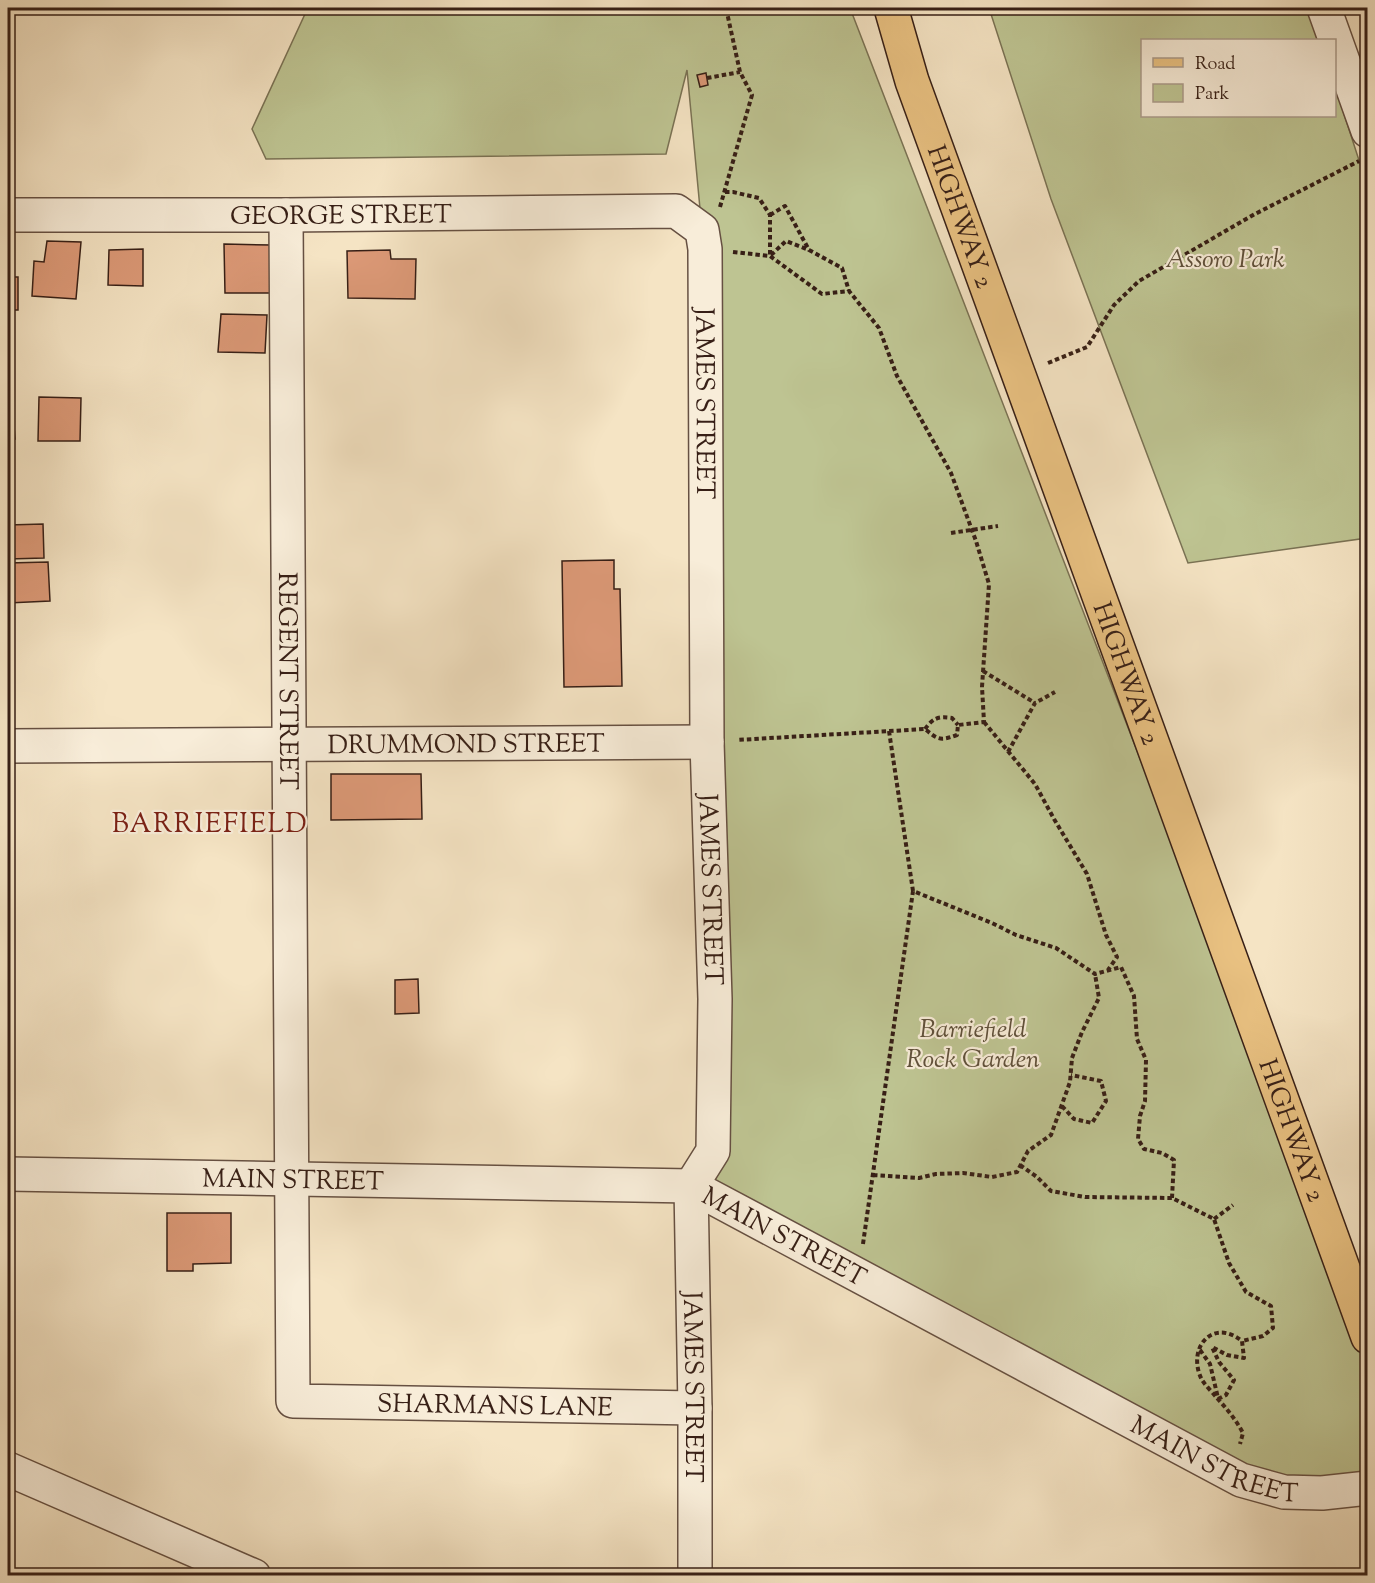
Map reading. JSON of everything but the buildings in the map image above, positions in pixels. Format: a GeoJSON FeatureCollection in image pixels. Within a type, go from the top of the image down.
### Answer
{"type":"FeatureCollection","features":[{"type":"Feature","properties":{"kind":"main road","name":"HIGHWAY 2"},"geometry":{"type":"LineString","coordinates":[[891,8],[920,103],[1368,1338]]}},
{"type":"Feature","properties":{"kind":"street"},"geometry":{"type":"LineString","coordinates":[[1324,8],[1335,39]]}},
{"type":"Feature","properties":{"kind":"street"},"geometry":{"type":"LineString","coordinates":[[1336,41],[1368,130]]}},
{"type":"Feature","properties":{"kind":"street","name":"GEORGE STREET"},"geometry":{"type":"LineString","coordinates":[[8,215],[286,216],[676,211]]}},
{"type":"Feature","properties":{"kind":"street","name":"JAMES STREET"},"geometry":{"type":"LineString","coordinates":[[676,211],[702,230],[705,249],[707,742],[715,999],[713,1150],[691,1186],[695,1575]]}},
{"type":"Feature","properties":{"kind":"street","name":"REGENT STREET"},"geometry":{"type":"LineString","coordinates":[[286,216],[293,1401]]}},
{"type":"Feature","properties":{"kind":"street","name":"DRUMMOND STREET"},"geometry":{"type":"LineString","coordinates":[[8,746],[707,742]]}},
{"type":"Feature","properties":{"kind":"street","name":"MAIN STREET"},"geometry":{"type":"LineString","coordinates":[[8,1174],[691,1186],[1241,1479],[1284,1492],[1322,1493],[1368,1488]]}},
{"type":"Feature","properties":{"kind":"street","name":"SHARMANS LANE"},"geometry":{"type":"LineString","coordinates":[[293,1401],[695,1408]]}},
{"type":"Feature","properties":{"kind":"street"},"geometry":{"type":"LineString","coordinates":[[8,1469],[254,1575]]}},
{"type":"Feature","properties":{"kind":"path"},"geometry":{"type":"LineString","coordinates":[[726,8],[740,72],[752,95],[725,192],[759,198],[770,215],[770,256]]}},
{"type":"Feature","properties":{"kind":"path"},"geometry":{"type":"LineString","coordinates":[[707,78],[740,72]]}},
{"type":"Feature","properties":{"kind":"path"},"geometry":{"type":"LineString","coordinates":[[1048,363],[1087,347],[1114,305],[1139,281],[1255,214],[1368,156]]}},
{"type":"Feature","properties":{"kind":"path"},"geometry":{"type":"LineString","coordinates":[[770,215],[785,206],[809,250]]}},
{"type":"Feature","properties":{"kind":"path"},"geometry":{"type":"LineString","coordinates":[[770,256],[786,241],[809,250],[842,268],[849,291],[879,328],[897,376],[951,473],[989,584],[983,671],[984,722],[1035,784],[1087,874],[1106,935],[1118,957],[1108,970]]}},
{"type":"Feature","properties":{"kind":"path"},"geometry":{"type":"LineString","coordinates":[[770,256],[822,294],[849,291]]}},
{"type":"Feature","properties":{"kind":"path"},"geometry":{"type":"LineString","coordinates":[[951,533],[998,526]]}},
{"type":"Feature","properties":{"kind":"path"},"geometry":{"type":"LineString","coordinates":[[983,671],[1035,703]]}},
{"type":"Feature","properties":{"kind":"path"},"geometry":{"type":"LineString","coordinates":[[1008,752],[1035,703],[1055,693]]}},
{"type":"Feature","properties":{"kind":"path"},"geometry":{"type":"LineString","coordinates":[[707,742],[925,729],[937,739],[947,739],[957,735],[958,725],[952,718],[939,716],[925,729]]}},
{"type":"Feature","properties":{"kind":"path"},"geometry":{"type":"LineString","coordinates":[[958,725],[984,722]]}},
{"type":"Feature","properties":{"kind":"path"},"geometry":{"type":"LineString","coordinates":[[859,1276],[913,891],[889,731]]}},
{"type":"Feature","properties":{"kind":"path"},"geometry":{"type":"LineString","coordinates":[[873,1175],[919,1178],[936,1174],[963,1173],[992,1177],[1017,1172],[1028,1150],[1051,1136],[1071,1075],[1075,1049],[1098,998],[1095,974],[1056,948],[1016,935],[913,891]]}},
{"type":"Feature","properties":{"kind":"path"},"geometry":{"type":"LineString","coordinates":[[1095,974],[1121,967],[1134,996],[1137,1039],[1146,1060],[1145,1101],[1140,1116],[1138,1139],[1144,1149],[1162,1153],[1174,1161],[1172,1198]]}},
{"type":"Feature","properties":{"kind":"path"},"geometry":{"type":"LineString","coordinates":[[1062,1105],[1074,1119],[1092,1123],[1106,1101],[1101,1081],[1071,1075]]}},
{"type":"Feature","properties":{"kind":"path"},"geometry":{"type":"LineString","coordinates":[[1020,1165],[1051,1191],[1085,1197],[1172,1198],[1214,1219],[1229,1263],[1246,1292],[1271,1306],[1273,1328],[1258,1337],[1242,1341]]}},
{"type":"Feature","properties":{"kind":"path"},"geometry":{"type":"LineString","coordinates":[[1214,1219],[1233,1205]]}},
{"type":"Feature","properties":{"kind":"path"},"geometry":{"type":"LineString","coordinates":[[1218,1399],[1226,1395],[1234,1380],[1219,1362],[1212,1347],[1227,1355],[1244,1358],[1242,1341],[1232,1333],[1216,1333],[1206,1337],[1199,1349],[1197,1362],[1202,1380],[1243,1433],[1242,1441]]}},
{"type":"Feature","properties":{"kind":"path"},"geometry":{"type":"LineString","coordinates":[[1199,1349],[1210,1364],[1218,1399]]}},
{"type":"Feature","properties":{"kind":"green space","name":"Barriefield Rock Garden"},"geometry":{"type":"Polygon","coordinates":[[[302,8],[850,8],[1367,1346],[1367,1488],[1284,1492],[691,1186],[713,1150],[702,230],[687,70],[666,154],[266,159],[252,129],[305,14],[302,8]]]}},
{"type":"Feature","properties":{"kind":"green space","name":"Assoro Park"},"geometry":{"type":"Polygon","coordinates":[[[989,8],[1307,8],[1319,39],[1141,39],[1141,117],[1336,117],[1336,89],[1367,185],[1367,538],[1188,563],[1051,199],[989,8]]]}},
{"type":"Feature","properties":{"kind":"district","name":"BARRIEFIELD"},"geometry":{"type":"Point","coordinates":[210,823]}}]}
